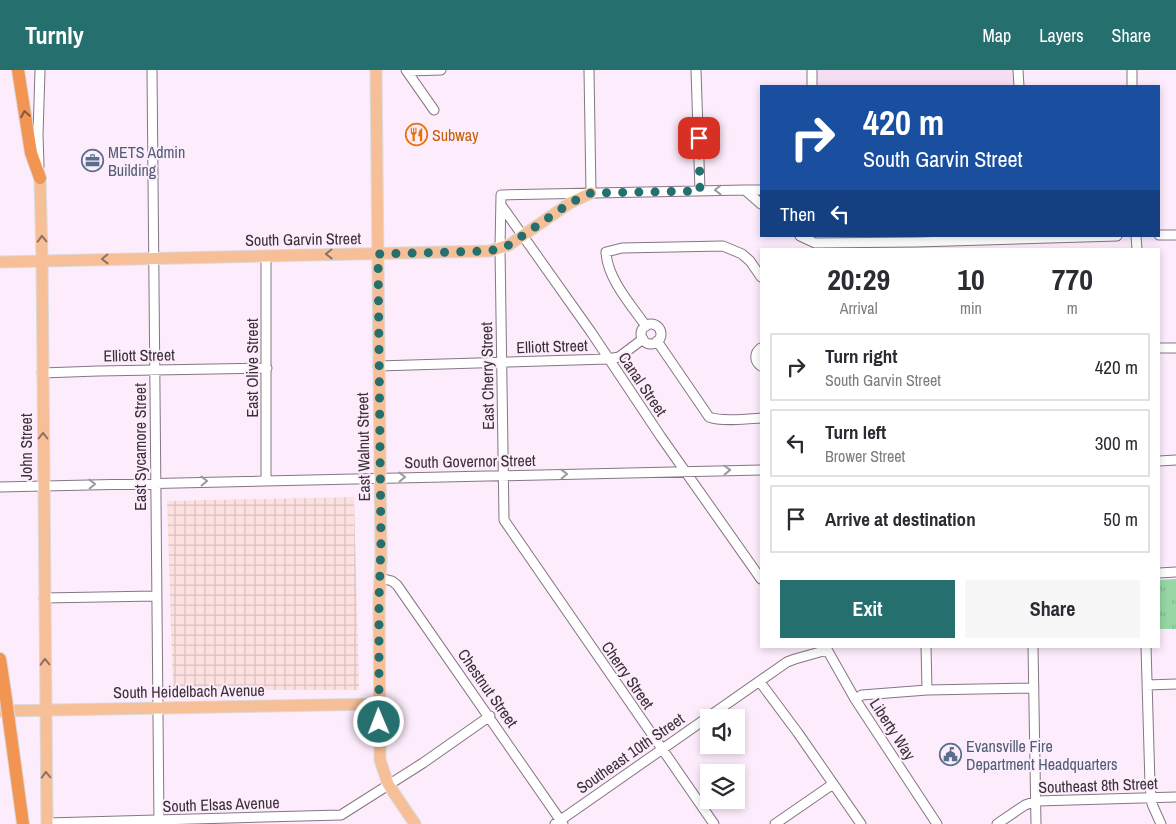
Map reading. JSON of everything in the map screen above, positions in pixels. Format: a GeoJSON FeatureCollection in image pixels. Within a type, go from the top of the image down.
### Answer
{"type":"FeatureCollection","features":[{"type":"Feature","properties":{"kind":"highway"},"geometry":{"type":"LineString","coordinates":[[18,70],[32,153],[40,178]]}},
{"type":"Feature","properties":{"kind":"highway"},"geometry":{"type":"LineString","coordinates":[[0,659],[6,699],[4,716],[23,824]]}},
{"type":"Feature","properties":{"kind":"main road","name":"East Walnut Street"},"geometry":{"type":"LineString","coordinates":[[376,70],[380,478],[380,760],[388,784],[415,824]]}},
{"type":"Feature","properties":{"kind":"main road","name":"John Street"},"geometry":{"type":"LineString","coordinates":[[40,178],[47,824]]}},
{"type":"Feature","properties":{"kind":"main road","name":"South Garvin Street"},"geometry":{"type":"LineString","coordinates":[[0,262],[490,251],[523,236],[570,203],[591,193]]}},
{"type":"Feature","properties":{"kind":"main road","name":"South Heidelbach Avenue"},"geometry":{"type":"LineString","coordinates":[[4,716],[46,710],[379,704]]}},
{"type":"Feature","properties":{"kind":"street","name":"John Street"},"geometry":{"type":"LineString","coordinates":[[40,70],[38,135],[40,178]]}},
{"type":"Feature","properties":{"kind":"street","name":"East Sycamore Street"},"geometry":{"type":"LineString","coordinates":[[152,70],[159,822]]}},
{"type":"Feature","properties":{"kind":"street"},"geometry":{"type":"LineString","coordinates":[[407,70],[440,70]]}},
{"type":"Feature","properties":{"kind":"street"},"geometry":{"type":"LineString","coordinates":[[407,70],[434,110]]}},
{"type":"Feature","properties":{"kind":"street"},"geometry":{"type":"LineString","coordinates":[[589,70],[591,193]]}},
{"type":"Feature","properties":{"kind":"street"},"geometry":{"type":"LineString","coordinates":[[696,70],[700,191]]}},
{"type":"Feature","properties":{"kind":"street"},"geometry":{"type":"LineString","coordinates":[[812,70],[812,85]]}},
{"type":"Feature","properties":{"kind":"street"},"geometry":{"type":"LineString","coordinates":[[1018,70],[1019,85]]}},
{"type":"Feature","properties":{"kind":"street"},"geometry":{"type":"LineString","coordinates":[[1132,70],[1132,85]]}},
{"type":"Feature","properties":{"kind":"street"},"geometry":{"type":"LineString","coordinates":[[745,190],[760,203]]}},
{"type":"Feature","properties":{"kind":"street","name":"South Garvin Street"},"geometry":{"type":"LineString","coordinates":[[501,205],[501,195],[760,190]]}},
{"type":"Feature","properties":{"kind":"street","name":"Canal Street"},"geometry":{"type":"LineString","coordinates":[[501,205],[760,578]]}},
{"type":"Feature","properties":{"kind":"street","name":"East Cherry Street"},"geometry":{"type":"LineString","coordinates":[[501,205],[504,520],[586,641]]}},
{"type":"Feature","properties":{"kind":"street"},"geometry":{"type":"LineString","coordinates":[[1160,235],[1176,235]]}},
{"type":"Feature","properties":{"kind":"street"},"geometry":{"type":"LineString","coordinates":[[802,237],[815,243],[917,246],[1023,238],[1070,237]]}},
{"type":"Feature","properties":{"kind":"street"},"geometry":{"type":"LineString","coordinates":[[646,326],[612,277],[606,261],[606,252],[622,248],[724,246],[742,254],[756,268],[760,276]]}},
{"type":"Feature","properties":{"kind":"street","name":"East Olive Street"},"geometry":{"type":"LineString","coordinates":[[266,256],[266,480]]}},
{"type":"Feature","properties":{"kind":"street"},"geometry":{"type":"LineString","coordinates":[[643,339],[642,332],[646,326],[653,324],[659,328],[661,335],[657,342]]}},
{"type":"Feature","properties":{"kind":"street"},"geometry":{"type":"LineString","coordinates":[[608,359],[619,357],[643,339]]}},
{"type":"Feature","properties":{"kind":"street"},"geometry":{"type":"LineString","coordinates":[[643,339],[650,343],[657,342]]}},
{"type":"Feature","properties":{"kind":"street"},"geometry":{"type":"LineString","coordinates":[[657,342],[709,417],[726,420],[760,418]]}},
{"type":"Feature","properties":{"kind":"street"},"geometry":{"type":"LineString","coordinates":[[1160,348],[1176,348]]}},
{"type":"Feature","properties":{"kind":"street"},"geometry":{"type":"LineString","coordinates":[[760,349],[756,354],[756,361],[760,365]]}},
{"type":"Feature","properties":{"kind":"street","name":"Elliott Street"},"geometry":{"type":"LineString","coordinates":[[378,366],[608,359]]}},
{"type":"Feature","properties":{"kind":"street","name":"Elliott Street"},"geometry":{"type":"LineString","coordinates":[[42,374],[98,370],[155,371],[267,368]]}},
{"type":"Feature","properties":{"kind":"street"},"geometry":{"type":"LineString","coordinates":[[1160,461],[1176,460]]}},
{"type":"Feature","properties":{"kind":"street","name":"South Governor Street"},"geometry":{"type":"LineString","coordinates":[[0,486],[760,470]]}},
{"type":"Feature","properties":{"kind":"street"},"geometry":{"type":"LineString","coordinates":[[1160,573],[1176,572]]}},
{"type":"Feature","properties":{"kind":"street","name":"Chestnut Street"},"geometry":{"type":"LineString","coordinates":[[380,578],[392,581],[397,585],[490,716],[560,823]]}},
{"type":"Feature","properties":{"kind":"street"},"geometry":{"type":"LineString","coordinates":[[44,598],[156,596]]}},
{"type":"Feature","properties":{"kind":"street","name":"Cherry Street"},"geometry":{"type":"LineString","coordinates":[[586,641],[714,824]]}},
{"type":"Feature","properties":{"kind":"street","name":"Southeast 10th Street"},"geometry":{"type":"LineString","coordinates":[[560,823],[795,658],[826,648]]}},
{"type":"Feature","properties":{"kind":"street","name":"Liberty Way"},"geometry":{"type":"LineString","coordinates":[[826,648],[855,699],[937,824]]}},
{"type":"Feature","properties":{"kind":"street"},"geometry":{"type":"LineString","coordinates":[[926,648],[927,690]]}},
{"type":"Feature","properties":{"kind":"street"},"geometry":{"type":"LineString","coordinates":[[1033,648],[1036,824]]}},
{"type":"Feature","properties":{"kind":"street"},"geometry":{"type":"LineString","coordinates":[[1146,648],[1151,798],[1161,824]]}},
{"type":"Feature","properties":{"kind":"street"},"geometry":{"type":"LineString","coordinates":[[760,682],[861,824]]}},
{"type":"Feature","properties":{"kind":"street"},"geometry":{"type":"LineString","coordinates":[[1147,685],[1176,684]]}},
{"type":"Feature","properties":{"kind":"street"},"geometry":{"type":"LineString","coordinates":[[855,699],[862,695],[927,690],[1034,688]]}},
{"type":"Feature","properties":{"kind":"street","name":"South Elsas Avenue"},"geometry":{"type":"LineString","coordinates":[[47,824],[341,815],[422,763],[490,716]]}},
{"type":"Feature","properties":{"kind":"street"},"geometry":{"type":"LineString","coordinates":[[775,824],[833,784]]}},
{"type":"Feature","properties":{"kind":"street","name":"Southeast 8th Street"},"geometry":{"type":"LineString","coordinates":[[997,824],[1026,805],[1036,801],[1176,797]]}},
{"type":"Feature","properties":{"kind":"shaded area"},"geometry":{"type":"Polygon","coordinates":[[[816,70],[1016,70],[1016,85],[816,85],[816,70]]]}},
{"type":"Feature","properties":{"kind":"shaded area"},"geometry":{"type":"Polygon","coordinates":[[[818,237],[986,237],[818,242],[818,237]]]}},
{"type":"Feature","properties":{"kind":"shaded area"},"geometry":{"type":"Polygon","coordinates":[[[354,497],[359,690],[173,690],[167,501],[354,497]]]}},
{"type":"Feature","properties":{"kind":"green space"},"geometry":{"type":"Polygon","coordinates":[[[1176,579],[1176,629],[1160,629],[1160,580],[1176,579]]]}},
{"type":"Feature","properties":{"kind":"place","name":"Subway"},"geometry":{"type":"Point","coordinates":[416,135]}},
{"type":"Feature","properties":{"kind":"place","name":"METS Admin Building"},"geometry":{"type":"Point","coordinates":[92,161]}},
{"type":"Feature","properties":{"kind":"place","name":"Evansville Fire Department Headquarters"},"geometry":{"type":"Point","coordinates":[950,755]}},
{"type":"Feature","properties":{"kind":"route"},"geometry":{"type":"LineString","coordinates":[[379,722],[381,542],[378,254],[490,251],[509,245],[570,203],[591,193],[700,191],[699,138]]}}]}
